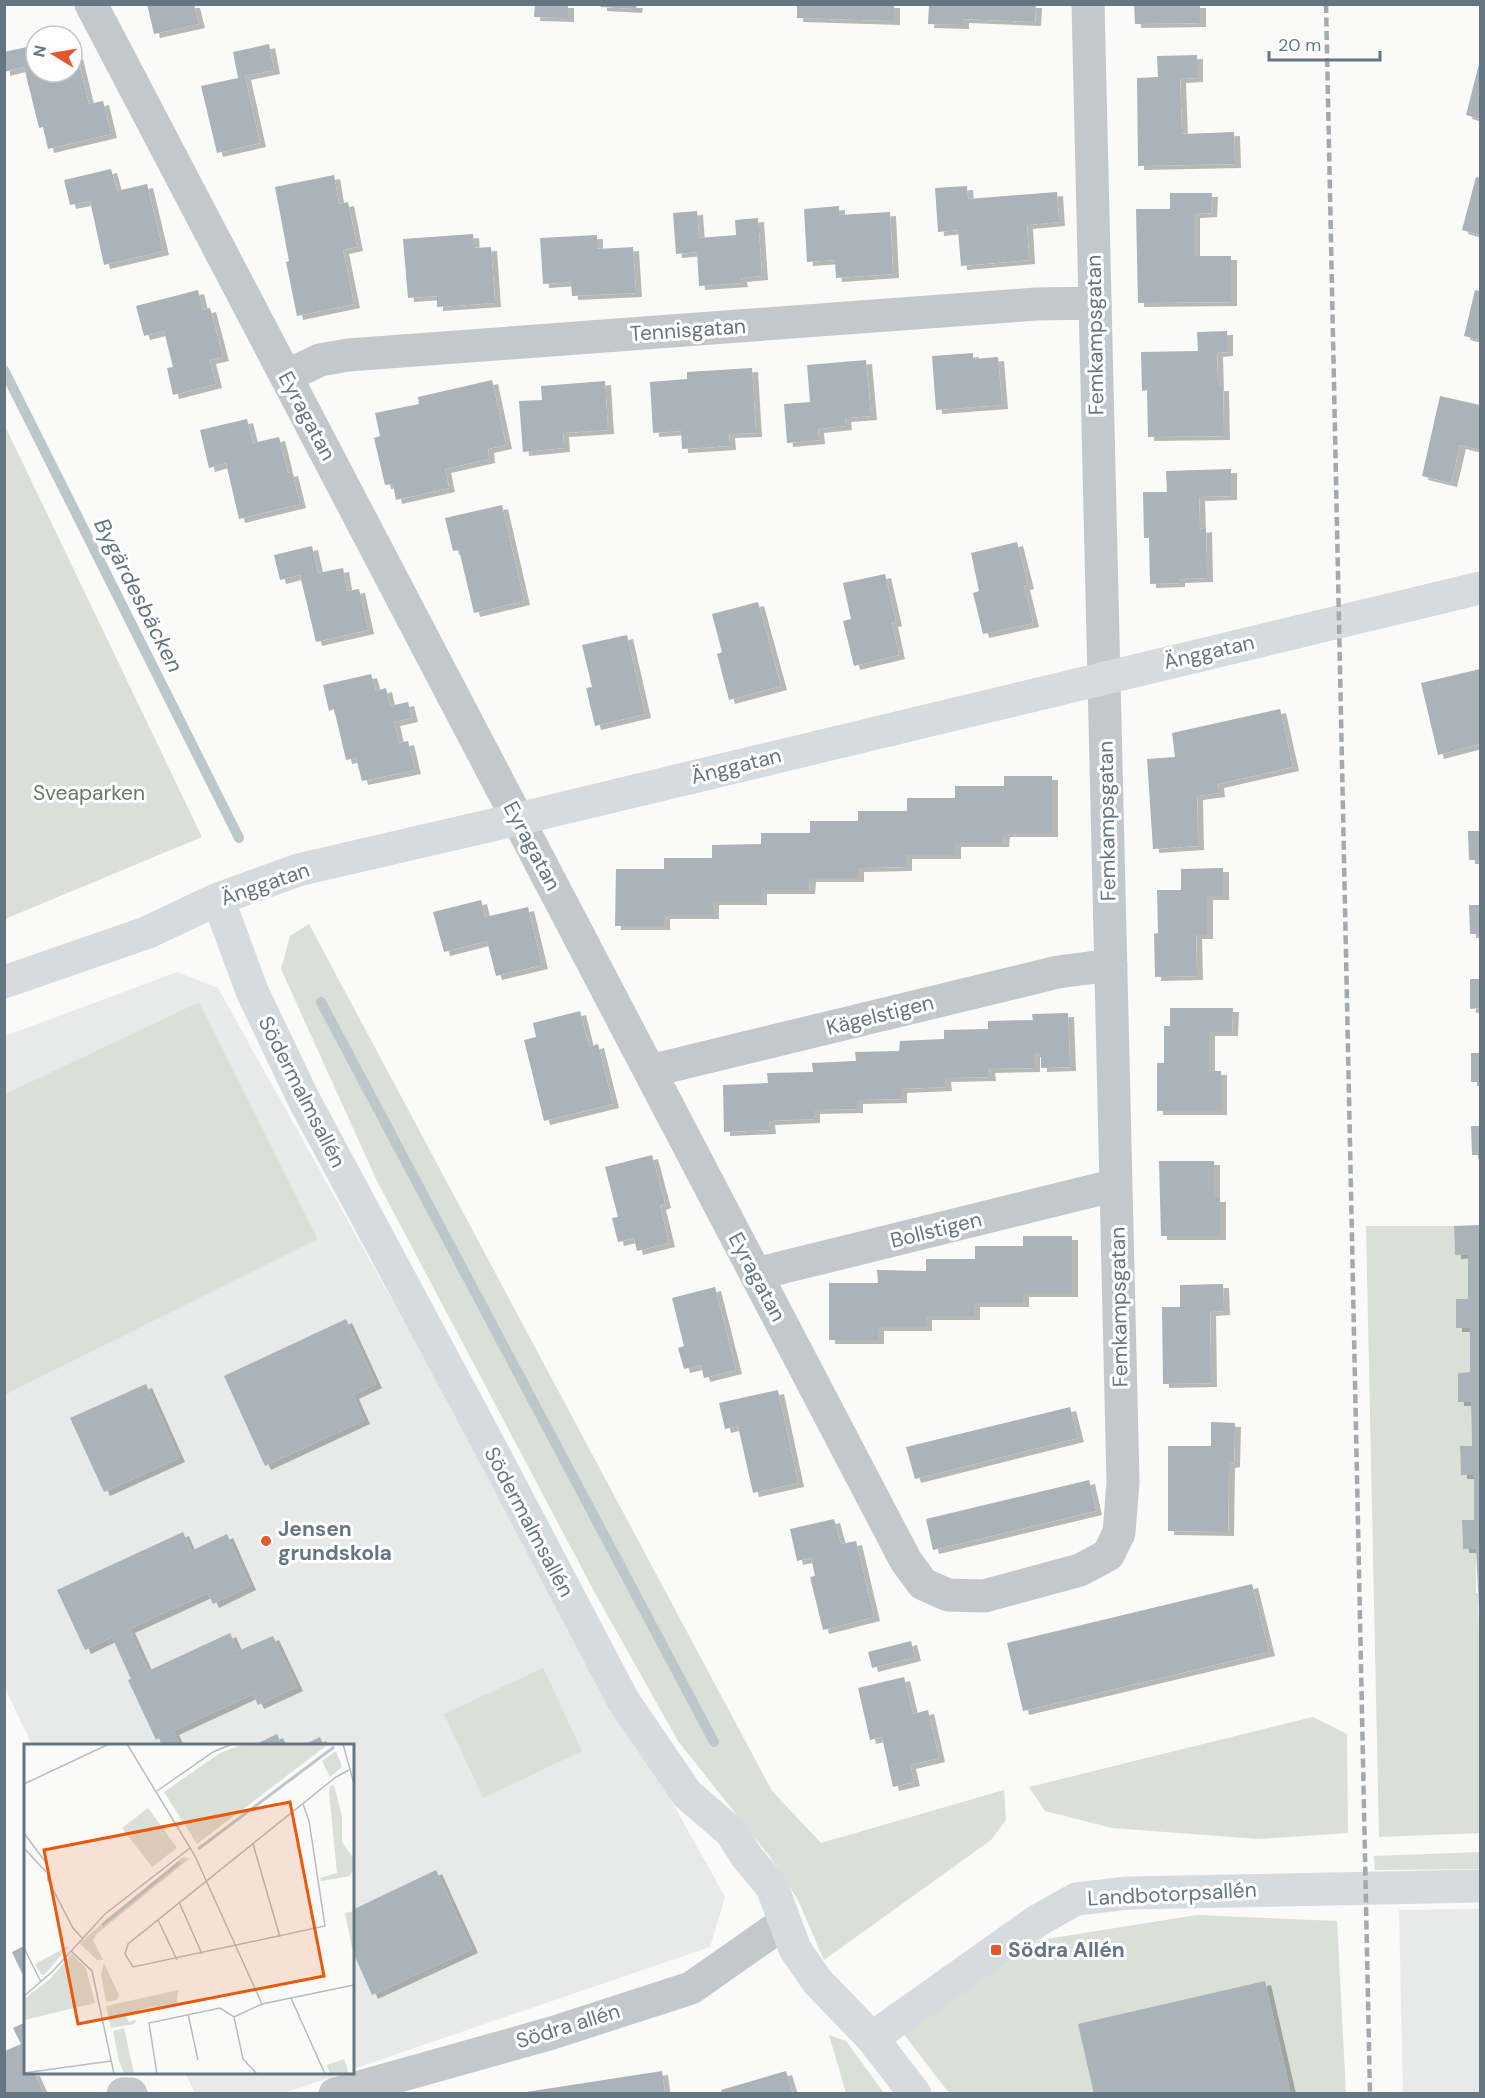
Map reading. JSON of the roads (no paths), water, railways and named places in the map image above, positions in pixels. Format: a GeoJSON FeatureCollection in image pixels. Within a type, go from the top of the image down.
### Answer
{"type":"FeatureCollection","features":[{"type":"Feature","properties":{"kind":"street","name":"Eyragatan"},"geometry":{"type":"LineString","coordinates":[[91,4],[906,1561],[923,1584],[948,1595],[984,1596],[1034,1582]]}},
{"type":"Feature","properties":{"kind":"street","name":"Femkampsgatan"},"geometry":{"type":"LineString","coordinates":[[1034,1582],[1080,1570],[1108,1555],[1119,1533],[1123,1482],[1088,4]]}},
{"type":"Feature","properties":{"kind":"street","name":"Tennisgatan"},"geometry":{"type":"LineString","coordinates":[[286,376],[320,360],[348,355],[1036,304],[1094,303]]}},
{"type":"Feature","properties":{"kind":"street","name":"Änggatan"},"geometry":{"type":"LineString","coordinates":[[4,982],[146,933],[218,899],[298,870],[1480,588]]}},
{"type":"Feature","properties":{"kind":"street","name":"Södermalmsallén"},"geometry":{"type":"LineString","coordinates":[[218,899],[252,991],[303,1098],[487,1441],[622,1700],[687,1794],[731,1832],[747,1857],[772,1887],[795,1949],[817,1981],[872,2038],[915,2094]]}},
{"type":"Feature","properties":{"kind":"street","name":"Kägelstigen"},"geometry":{"type":"LineString","coordinates":[[650,1071],[1058,972],[1111,965]]}},
{"type":"Feature","properties":{"kind":"street","name":"Bollstigen"},"geometry":{"type":"LineString","coordinates":[[756,1274],[1116,1185]]}},
{"type":"Feature","properties":{"kind":"street","name":"Landbotorpsallén"},"geometry":{"type":"LineString","coordinates":[[872,2038],[1037,1921],[1076,1899],[1128,1893],[1480,1886]]}},
{"type":"Feature","properties":{"kind":"street","name":"Södra allén"},"geometry":{"type":"LineString","coordinates":[[335,2094],[552,2032],[691,1988],[784,1923]]}},
{"type":"Feature","properties":{"kind":"street"},"geometry":{"type":"LineString","coordinates":[[123,2094],[131,2094]]}},
{"type":"Feature","properties":{"kind":"waterway","name":"Bygärdesbäcken"},"geometry":{"type":"LineString","coordinates":[[4,370],[239,838]]}},
{"type":"Feature","properties":{"kind":"waterway"},"geometry":{"type":"LineString","coordinates":[[321,1002],[714,1742]]}},
{"type":"Feature","properties":{"kind":"railway"},"geometry":{"type":"LineString","coordinates":[[1326,4],[1370,2094]]}},
{"type":"Feature","properties":{"kind":"place","name":"Jensen grundskola"},"geometry":{"type":"Point","coordinates":[266,1541]}},
{"type":"Feature","properties":{"kind":"place","name":"Södra Allén"},"geometry":{"type":"Point","coordinates":[996,1950]}},
{"type":"Feature","properties":{"kind":"park label","name":"Sveaparken"},"geometry":{"type":"Point","coordinates":[89,793]}}]}
